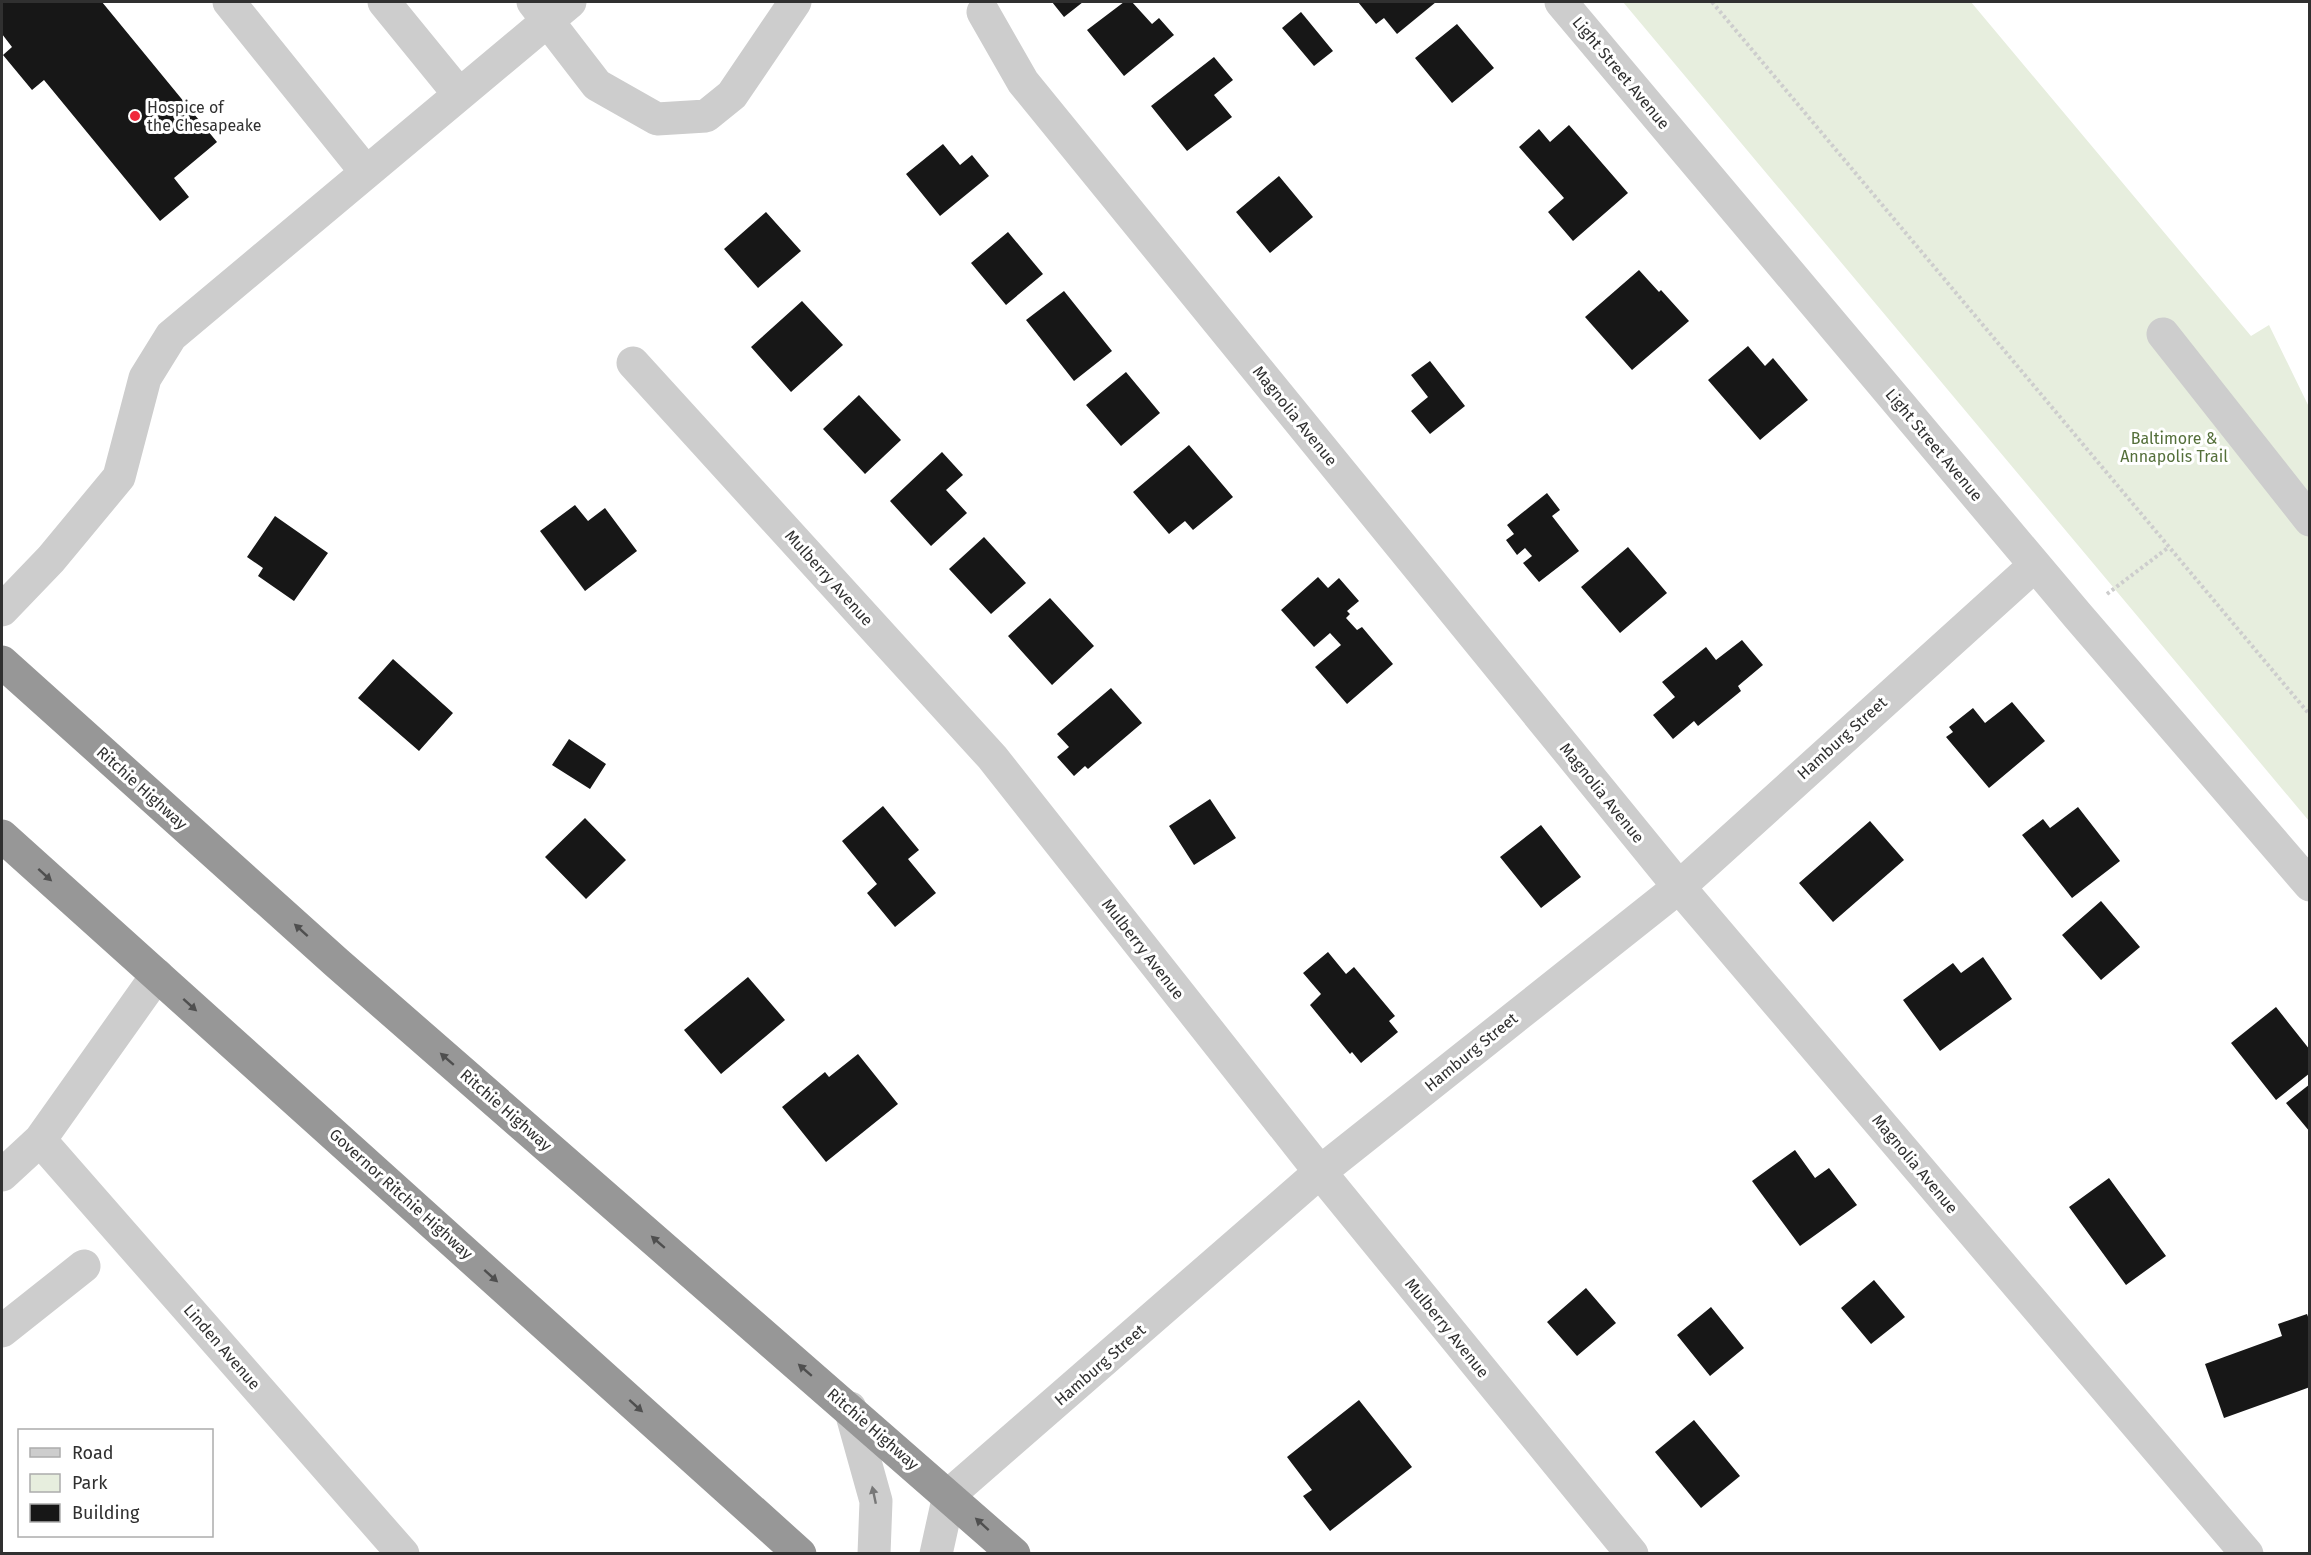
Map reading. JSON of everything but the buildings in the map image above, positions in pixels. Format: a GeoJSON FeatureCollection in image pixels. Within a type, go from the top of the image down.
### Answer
{"type":"FeatureCollection","features":[{"type":"Feature","properties":{"kind":"highway","name":"Ritchie Highway"},"geometry":{"type":"LineString","coordinates":[[2,662],[337,963],[949,1494],[1014,1554]]}},
{"type":"Feature","properties":{"kind":"highway","name":"Governor Ritchie Highway"},"geometry":{"type":"LineString","coordinates":[[2,836],[800,1554]]}},
{"type":"Feature","properties":{"kind":"street"},"geometry":{"type":"LineString","coordinates":[[229,2],[366,172]]}},
{"type":"Feature","properties":{"kind":"street"},"geometry":{"type":"LineString","coordinates":[[384,2],[459,94]]}},
{"type":"Feature","properties":{"kind":"street"},"geometry":{"type":"LineString","coordinates":[[2,610],[51,559],[118,477],[145,378],[171,336],[459,94],[551,8],[597,85],[657,119],[706,116],[732,95],[795,2]]}},
{"type":"Feature","properties":{"kind":"street","name":"Light Street Avenue"},"geometry":{"type":"LineString","coordinates":[[1561,2],[2034,565],[2310,885]]}},
{"type":"Feature","properties":{"kind":"street","name":"Magnolia Avenue"},"geometry":{"type":"LineString","coordinates":[[983,12],[1023,82],[1679,887],[2247,1554]]}},
{"type":"Feature","properties":{"kind":"street"},"geometry":{"type":"LineString","coordinates":[[2163,334],[2310,520]]}},
{"type":"Feature","properties":{"kind":"street","name":"Mulberry Avenue"},"geometry":{"type":"LineString","coordinates":[[633,363],[992,757],[1320,1172],[1632,1554]]}},
{"type":"Feature","properties":{"kind":"street","name":"Hamburg Street"},"geometry":{"type":"LineString","coordinates":[[949,1494],[1320,1172],[1679,887],[2034,565]]}},
{"type":"Feature","properties":{"kind":"street"},"geometry":{"type":"LineString","coordinates":[[2,1175],[40,1140],[157,975]]}},
{"type":"Feature","properties":{"kind":"street","name":"Linden Avenue"},"geometry":{"type":"LineString","coordinates":[[40,1140],[403,1554]]}},
{"type":"Feature","properties":{"kind":"street"},"geometry":{"type":"LineString","coordinates":[[2,1331],[84,1266]]}},
{"type":"Feature","properties":{"kind":"street"},"geometry":{"type":"LineString","coordinates":[[849,1408],[876,1501],[874,1554]]}},
{"type":"Feature","properties":{"kind":"street"},"geometry":{"type":"LineString","coordinates":[[936,1554],[949,1494]]}},
{"type":"Feature","properties":{"kind":"path"},"geometry":{"type":"LineString","coordinates":[[1712,2],[2310,715]]}},
{"type":"Feature","properties":{"kind":"path"},"geometry":{"type":"LineString","coordinates":[[2078,616],[2169,547]]}},
{"type":"Feature","properties":{"kind":"green space","name":"Baltimore & Annapolis Trail"},"geometry":{"type":"Polygon","coordinates":[[[1623,2],[1971,2],[2251,336],[2269,325],[2309,407],[2309,821],[1623,2]]]}},
{"type":"Feature","properties":{"kind":"place","name":"Hospice of the Chesapeake"},"geometry":{"type":"Point","coordinates":[135,116]}}]}
